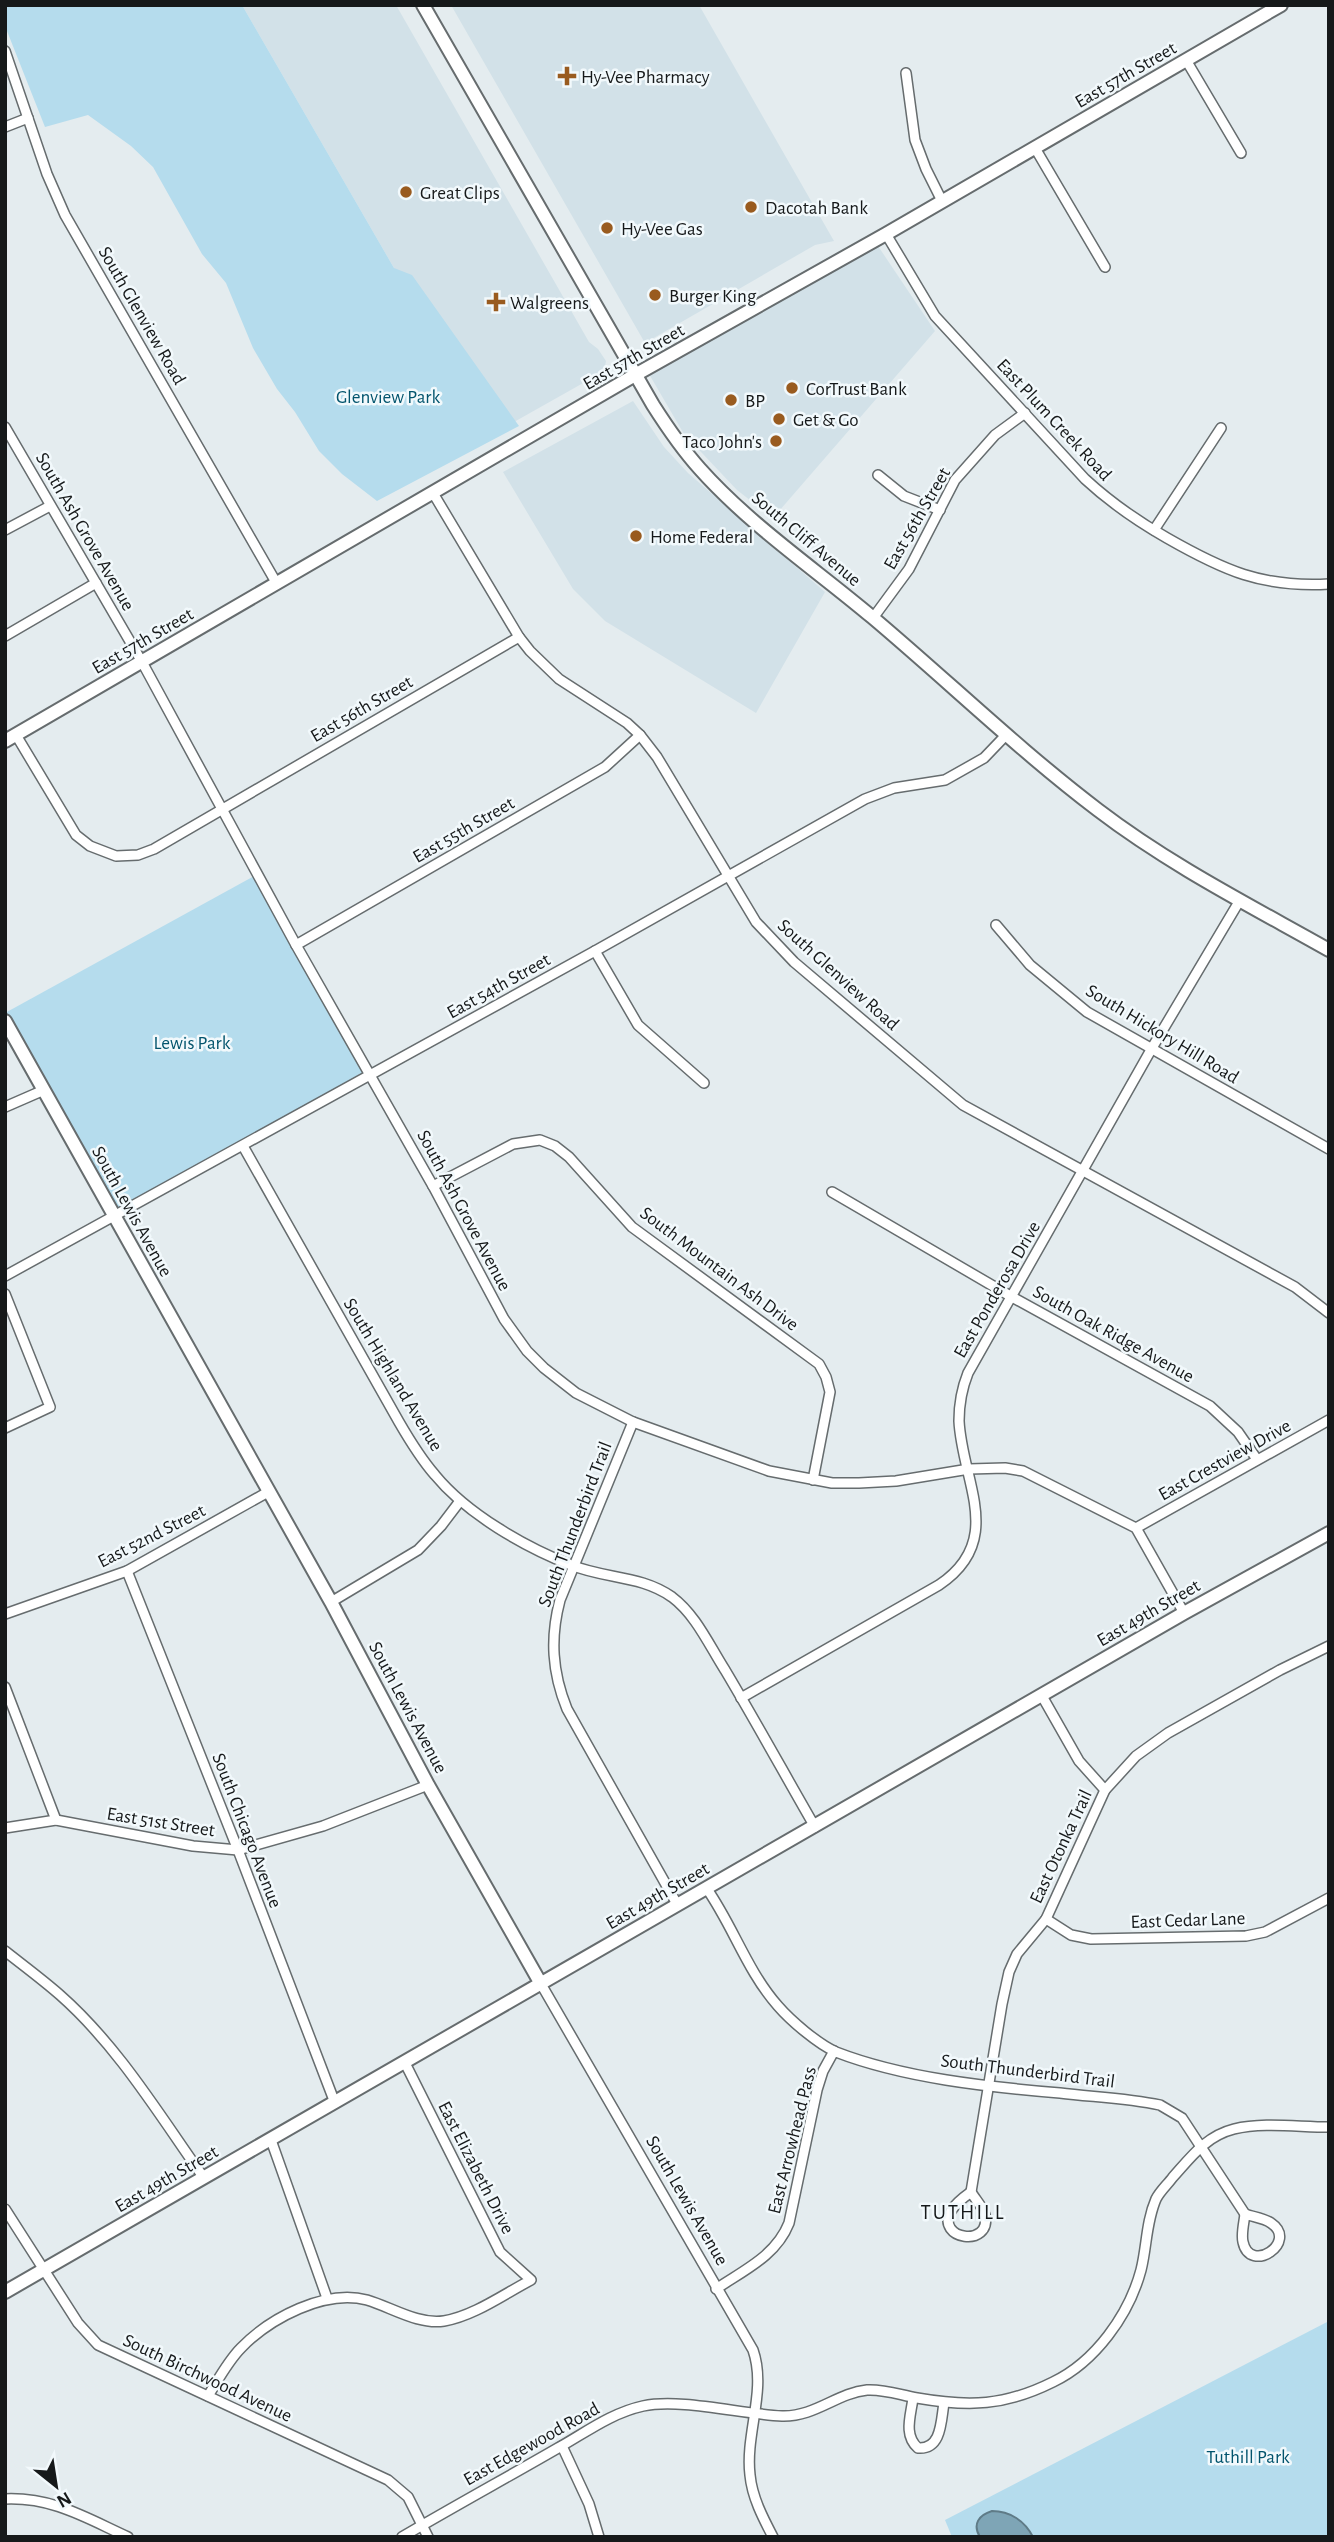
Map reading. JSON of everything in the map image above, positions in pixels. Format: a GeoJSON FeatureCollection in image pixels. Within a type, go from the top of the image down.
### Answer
{"type":"FeatureCollection","features":[{"type":"Feature","properties":{"kind":"main road","name":"South Cliff Avenue"},"geometry":{"type":"LineString","coordinates":[[424,5],[635,376],[674,437],[713,483],[1099,811],[1170,860],[1329,950]]}},
{"type":"Feature","properties":{"kind":"main road","name":"East 57th Street"},"geometry":{"type":"LineString","coordinates":[[11,738],[1281,5]]}},
{"type":"Feature","properties":{"kind":"main road","name":"South Lewis Avenue"},"geometry":{"type":"LineString","coordinates":[[5,1021],[331,1602],[428,1785],[541,1984]]}},
{"type":"Feature","properties":{"kind":"main road","name":"East 49th Street"},"geometry":{"type":"LineString","coordinates":[[5,2292],[1184,1613],[1329,1533]]}},
{"type":"Feature","properties":{"kind":"street","name":"South Glenview Road"},"geometry":{"type":"LineString","coordinates":[[5,51],[51,184],[65,215],[277,584]]}},
{"type":"Feature","properties":{"kind":"street"},"geometry":{"type":"LineString","coordinates":[[1186,60],[1241,153]]}},
{"type":"Feature","properties":{"kind":"street"},"geometry":{"type":"LineString","coordinates":[[906,73],[915,140],[942,201]]}},
{"type":"Feature","properties":{"kind":"street"},"geometry":{"type":"LineString","coordinates":[[5,127],[28,118]]}},
{"type":"Feature","properties":{"kind":"street"},"geometry":{"type":"LineString","coordinates":[[1035,148],[1105,267]]}},
{"type":"Feature","properties":{"kind":"street","name":"East Plum Creek Road"},"geometry":{"type":"LineString","coordinates":[[886,234],[935,316],[1085,480],[1130,517],[1211,564],[1231,572],[1272,583],[1329,584]]}},
{"type":"Feature","properties":{"kind":"street","name":"East 56th Street"},"geometry":{"type":"LineString","coordinates":[[873,618],[909,569],[955,480],[976,453],[995,435],[1026,413]]}},
{"type":"Feature","properties":{"kind":"street","name":"South Ash Grove Avenue"},"geometry":{"type":"LineString","coordinates":[[5,427],[142,662],[504,1319],[527,1351],[569,1388],[597,1405],[633,1422],[754,1467],[832,1483],[896,1481],[969,1469],[1004,1468],[1023,1471],[1136,1528]]}},
{"type":"Feature","properties":{"kind":"street"},"geometry":{"type":"LineString","coordinates":[[1154,530],[1222,428]]}},
{"type":"Feature","properties":{"kind":"street"},"geometry":{"type":"LineString","coordinates":[[878,475],[904,496],[940,510]]}},
{"type":"Feature","properties":{"kind":"street","name":"South Glenview Road"},"geometry":{"type":"LineString","coordinates":[[433,493],[519,638],[541,664],[559,679],[627,723],[640,735],[657,757],[756,922],[794,962],[963,1105],[1295,1287],[1329,1312]]}},
{"type":"Feature","properties":{"kind":"street"},"geometry":{"type":"LineString","coordinates":[[5,530],[50,506]]}},
{"type":"Feature","properties":{"kind":"street"},"geometry":{"type":"LineString","coordinates":[[5,636],[96,583]]}},
{"type":"Feature","properties":{"kind":"street","name":"East 56th Street"},"geometry":{"type":"LineString","coordinates":[[11,738],[76,835],[107,854],[127,856],[154,849],[519,638]]}},
{"type":"Feature","properties":{"kind":"street","name":"East 54th Street"},"geometry":{"type":"LineString","coordinates":[[5,1276],[865,799],[894,788],[945,780],[965,771],[984,758],[1007,734]]}},
{"type":"Feature","properties":{"kind":"street","name":"East 55th Street"},"geometry":{"type":"LineString","coordinates":[[296,945],[605,768],[640,735]]}},
{"type":"Feature","properties":{"kind":"street","name":"East Ponderosa Drive"},"geometry":{"type":"LineString","coordinates":[[741,1698],[939,1585],[959,1569],[972,1546],[976,1530],[976,1510],[959,1422],[963,1386],[968,1373],[1152,1048],[1240,900]]}},
{"type":"Feature","properties":{"kind":"street","name":"South Hickory Hill Road"},"geometry":{"type":"LineString","coordinates":[[996,925],[1030,965],[1087,1012],[1329,1149]]}},
{"type":"Feature","properties":{"kind":"street"},"geometry":{"type":"LineString","coordinates":[[595,951],[638,1025],[704,1083]]}},
{"type":"Feature","properties":{"kind":"street"},"geometry":{"type":"LineString","coordinates":[[5,1107],[44,1090]]}},
{"type":"Feature","properties":{"kind":"street","name":"South Mountain Ash Drive"},"geometry":{"type":"LineString","coordinates":[[433,1186],[513,1144],[540,1140],[555,1146],[569,1157],[632,1227],[819,1364],[830,1392],[813,1480]]}},
{"type":"Feature","properties":{"kind":"street","name":"South Highland Avenue"},"geometry":{"type":"LineString","coordinates":[[243,1146],[415,1450],[436,1477],[460,1501],[511,1535],[573,1566],[638,1580],[659,1589],[673,1599],[696,1622],[815,1827]]}},
{"type":"Feature","properties":{"kind":"street","name":"South Oak Ridge Avenue"},"geometry":{"type":"LineString","coordinates":[[832,1192],[1012,1297],[1210,1406],[1238,1432],[1256,1458]]}},
{"type":"Feature","properties":{"kind":"street"},"geometry":{"type":"LineString","coordinates":[[5,1294],[50,1407],[5,1428]]}},
{"type":"Feature","properties":{"kind":"street","name":"East Crestview Drive"},"geometry":{"type":"LineString","coordinates":[[1136,1528],[1256,1458],[1329,1420]]}},
{"type":"Feature","properties":{"kind":"street","name":"South Thunderbird Trail"},"geometry":{"type":"LineString","coordinates":[[633,1422],[560,1600],[553,1637],[553,1659],[560,1692],[567,1709],[677,1904]]}},
{"type":"Feature","properties":{"kind":"street","name":"East 52nd Street"},"geometry":{"type":"LineString","coordinates":[[5,1614],[127,1571],[268,1492]]}},
{"type":"Feature","properties":{"kind":"street"},"geometry":{"type":"LineString","coordinates":[[331,1602],[418,1550],[441,1527],[460,1501]]}},
{"type":"Feature","properties":{"kind":"street"},"geometry":{"type":"LineString","coordinates":[[1136,1528],[1184,1613]]}},
{"type":"Feature","properties":{"kind":"street","name":"South Chicago Avenue"},"geometry":{"type":"LineString","coordinates":[[127,1571],[335,2103]]}},
{"type":"Feature","properties":{"kind":"street","name":"East Otonka Trail"},"geometry":{"type":"LineString","coordinates":[[971,2192],[1009,1972],[1017,1954],[1046,1919],[1105,1790],[1136,1756],[1168,1733],[1280,1670],[1329,1646]]}},
{"type":"Feature","properties":{"kind":"street"},"geometry":{"type":"LineString","coordinates":[[5,1687],[56,1820]]}},
{"type":"Feature","properties":{"kind":"street"},"geometry":{"type":"LineString","coordinates":[[1042,1696],[1080,1761],[1105,1790]]}},
{"type":"Feature","properties":{"kind":"street","name":"East 51st Street"},"geometry":{"type":"LineString","coordinates":[[5,1828],[56,1820],[180,1843],[238,1850],[323,1826],[428,1785]]}},
{"type":"Feature","properties":{"kind":"street","name":"South Thunderbird Trail"},"geometry":{"type":"LineString","coordinates":[[707,1889],[721,1908],[754,1973],[778,2006],[800,2027],[834,2051],[936,2077],[989,2087],[1160,2105],[1182,2118],[1245,2214]]}},
{"type":"Feature","properties":{"kind":"street","name":"East Cedar Lane"},"geometry":{"type":"LineString","coordinates":[[1046,1919],[1071,1935],[1091,1939],[1246,1936],[1265,1932],[1329,1898]]}},
{"type":"Feature","properties":{"kind":"street"},"geometry":{"type":"LineString","coordinates":[[5,1951],[62,1996],[98,2035],[118,2058],[204,2178]]}},
{"type":"Feature","properties":{"kind":"street","name":"South Lewis Avenue"},"geometry":{"type":"LineString","coordinates":[[541,1984],[756,2358],[758,2371],[750,2476],[761,2512],[773,2537]]}},
{"type":"Feature","properties":{"kind":"street","name":"East Arrowhead Pass"},"geometry":{"type":"LineString","coordinates":[[716,2289],[768,2255],[785,2235],[817,2090],[834,2051]]}},
{"type":"Feature","properties":{"kind":"street","name":"East Elizabeth Drive"},"geometry":{"type":"LineString","coordinates":[[208,2396],[242,2347],[283,2318],[327,2298],[365,2300],[408,2316],[443,2321],[472,2311],[531,2280],[500,2252],[405,2063]]}},
{"type":"Feature","properties":{"kind":"street","name":"East Edgewood Road"},"geometry":{"type":"LineString","coordinates":[[402,2537],[606,2419],[643,2406],[676,2404],[790,2416],[810,2412],[866,2390],[891,2392],[944,2403],[990,2403],[1027,2394],[1056,2381],[1084,2361],[1108,2336],[1129,2301],[1140,2271],[1148,2222],[1157,2196],[1200,2147],[1215,2136],[1233,2129],[1329,2127]]}},
{"type":"Feature","properties":{"kind":"street"},"geometry":{"type":"LineString","coordinates":[[271,2140],[327,2298]]}},
{"type":"Feature","properties":{"kind":"street"},"geometry":{"type":"LineString","coordinates":[[971,2192],[983,2211],[985,2223],[975,2236],[963,2238],[952,2231],[948,2220],[953,2208],[971,2192]]}},
{"type":"Feature","properties":{"kind":"street","name":"South Birchwood Avenue"},"geometry":{"type":"LineString","coordinates":[[5,2209],[78,2323],[98,2345],[388,2480],[408,2497],[428,2537]]}},
{"type":"Feature","properties":{"kind":"street"},"geometry":{"type":"LineString","coordinates":[[1245,2214],[1268,2221],[1277,2230],[1279,2242],[1272,2252],[1255,2255],[1246,2248],[1242,2237],[1245,2214]]}},
{"type":"Feature","properties":{"kind":"street"},"geometry":{"type":"LineString","coordinates":[[913,2398],[908,2433],[911,2442],[918,2448],[929,2447],[935,2442],[944,2403]]}},
{"type":"Feature","properties":{"kind":"street"},"geometry":{"type":"LineString","coordinates":[[562,2446],[589,2504],[599,2537]]}},
{"type":"Feature","properties":{"kind":"street"},"geometry":{"type":"LineString","coordinates":[[5,2499],[30,2498],[62,2507],[128,2537]]}},
{"type":"Feature","properties":{"kind":"shaded area"},"geometry":{"type":"Polygon","coordinates":[[[242,5],[396,5],[589,342],[606,361],[603,377],[585,382],[514,422],[394,268],[242,5]]]}},
{"type":"Feature","properties":{"kind":"shaded area"},"geometry":{"type":"Polygon","coordinates":[[[451,5],[699,5],[834,241],[815,245],[645,343],[451,5]]]}},
{"type":"Feature","properties":{"kind":"shaded area"},"geometry":{"type":"Polygon","coordinates":[[[878,246],[935,331],[773,518],[737,490],[684,434],[649,374],[878,246]]]}},
{"type":"Feature","properties":{"kind":"shaded area"},"geometry":{"type":"Polygon","coordinates":[[[633,401],[664,447],[688,473],[825,592],[756,713],[605,621],[573,589],[503,472],[633,401]]]}},
{"type":"Feature","properties":{"kind":"shaded area"},"geometry":{"type":"Polygon","coordinates":[[[992,2511],[1016,2518],[1026,2526],[1033,2537],[980,2537],[978,2521],[992,2511]]]}},
{"type":"Feature","properties":{"kind":"green space","name":"Glenview Park"},"geometry":{"type":"Polygon","coordinates":[[[5,5],[242,5],[394,268],[412,275],[519,426],[377,501],[342,474],[319,451],[277,389],[253,348],[226,283],[202,254],[153,167],[131,146],[88,115],[45,127],[5,26],[5,5]]]}},
{"type":"Feature","properties":{"kind":"green space","name":"Lewis Park"},"geometry":{"type":"Polygon","coordinates":[[[258,874],[371,1074],[114,1216],[5,1021],[5,1013],[258,874]]]}},
{"type":"Feature","properties":{"kind":"green space","name":"Tuthill Park"},"geometry":{"type":"Polygon","coordinates":[[[1329,2321],[1329,2537],[952,2537],[945,2520],[1329,2321]]]}},
{"type":"Feature","properties":{"kind":"place","name":"Hy-Vee Pharmacy"},"geometry":{"type":"Point","coordinates":[567,76]}},
{"type":"Feature","properties":{"kind":"place","name":"Great Clips"},"geometry":{"type":"Point","coordinates":[406,192]}},
{"type":"Feature","properties":{"kind":"place","name":"Dacotah Bank"},"geometry":{"type":"Point","coordinates":[751,207]}},
{"type":"Feature","properties":{"kind":"place","name":"Hy-Vee Gas"},"geometry":{"type":"Point","coordinates":[607,228]}},
{"type":"Feature","properties":{"kind":"place","name":"Burger King"},"geometry":{"type":"Point","coordinates":[655,295]}},
{"type":"Feature","properties":{"kind":"place","name":"Walgreens"},"geometry":{"type":"Point","coordinates":[496,302]}},
{"type":"Feature","properties":{"kind":"place","name":"CorTrust Bank"},"geometry":{"type":"Point","coordinates":[792,388]}},
{"type":"Feature","properties":{"kind":"place","name":"BP"},"geometry":{"type":"Point","coordinates":[731,400]}},
{"type":"Feature","properties":{"kind":"place","name":"Get & Go"},"geometry":{"type":"Point","coordinates":[779,419]}},
{"type":"Feature","properties":{"kind":"place","name":"Taco John's"},"geometry":{"type":"Point","coordinates":[776,441]}},
{"type":"Feature","properties":{"kind":"place","name":"Home Federal"},"geometry":{"type":"Point","coordinates":[636,536]}},
{"type":"Feature","properties":{"kind":"district","name":"TUTHILL"},"geometry":{"type":"Point","coordinates":[963,2212]}}]}
